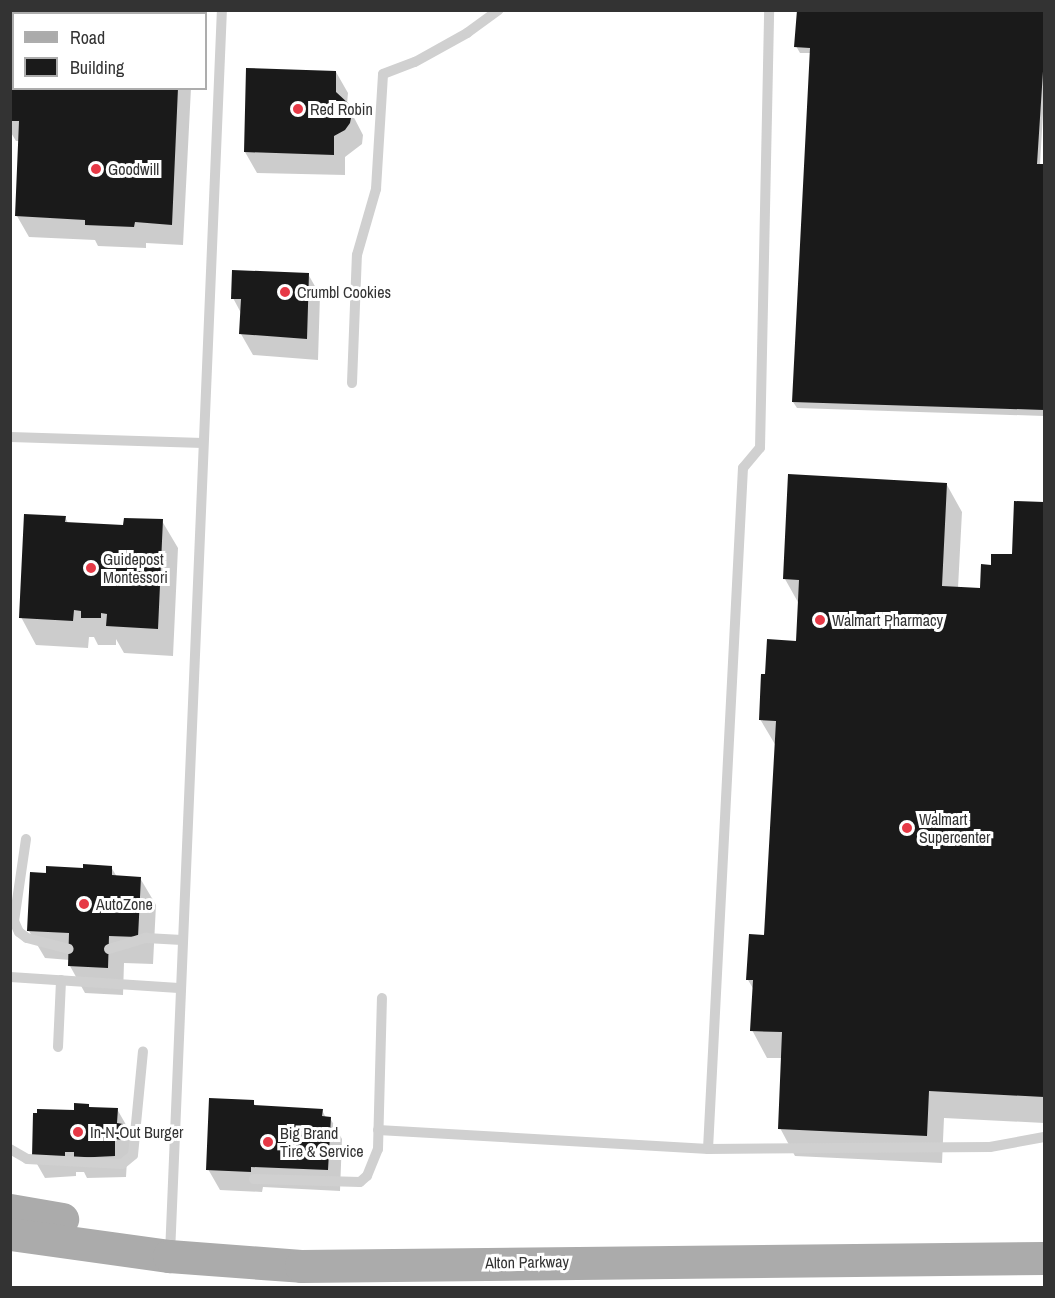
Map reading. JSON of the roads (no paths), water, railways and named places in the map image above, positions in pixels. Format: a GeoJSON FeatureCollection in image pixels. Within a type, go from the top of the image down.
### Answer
{"type":"FeatureCollection","features":[{"type":"Feature","properties":{"kind":"main road"},"geometry":{"type":"LineString","coordinates":[[10,1210],[117,1228],[137,1251]]}},
{"type":"Feature","properties":{"kind":"main road","name":"Alton Parkway"},"geometry":{"type":"LineString","coordinates":[[10,1234],[170,1256],[301,1266],[1044,1258]]}},
{"type":"Feature","properties":{"kind":"lane"},"geometry":{"type":"LineString","coordinates":[[170,1256],[179,988],[222,10]]}},
{"type":"Feature","properties":{"kind":"lane"},"geometry":{"type":"LineString","coordinates":[[352,383],[357,255],[376,189],[383,74],[416,62],[447,45],[499,10]]}},
{"type":"Feature","properties":{"kind":"lane"},"geometry":{"type":"LineString","coordinates":[[708,1149],[743,468],[760,448],[769,10]]}},
{"type":"Feature","properties":{"kind":"lane"},"geometry":{"type":"LineString","coordinates":[[10,437],[203,443]]}},
{"type":"Feature","properties":{"kind":"lane"},"geometry":{"type":"LineString","coordinates":[[26,839],[14,921],[19,932],[27,938],[69,949]]}},
{"type":"Feature","properties":{"kind":"lane"},"geometry":{"type":"LineString","coordinates":[[109,949],[146,938],[182,940]]}},
{"type":"Feature","properties":{"kind":"lane"},"geometry":{"type":"LineString","coordinates":[[10,977],[179,988]]}},
{"type":"Feature","properties":{"kind":"lane"},"geometry":{"type":"LineString","coordinates":[[58,1047],[61,980]]}},
{"type":"Feature","properties":{"kind":"lane"},"geometry":{"type":"LineString","coordinates":[[254,1179],[360,1182],[373,1165],[378,1149],[382,998]]}},
{"type":"Feature","properties":{"kind":"lane"},"geometry":{"type":"LineString","coordinates":[[10,1149],[27,1159],[122,1164],[133,1155],[144,1051]]}},
{"type":"Feature","properties":{"kind":"lane"},"geometry":{"type":"LineString","coordinates":[[378,1130],[708,1149],[990,1147],[1044,1137]]}},
{"type":"Feature","properties":{"kind":"place","name":"Red Robin"},"geometry":{"type":"Point","coordinates":[298,109]}},
{"type":"Feature","properties":{"kind":"place","name":"Goodwill"},"geometry":{"type":"Point","coordinates":[96,169]}},
{"type":"Feature","properties":{"kind":"place","name":"Crumbl Cookies"},"geometry":{"type":"Point","coordinates":[285,292]}},
{"type":"Feature","properties":{"kind":"place","name":"Guidepost Montessori"},"geometry":{"type":"Point","coordinates":[91,568]}},
{"type":"Feature","properties":{"kind":"place","name":"Walmart Pharmacy"},"geometry":{"type":"Point","coordinates":[820,620]}},
{"type":"Feature","properties":{"kind":"place","name":"Walmart Supercenter"},"geometry":{"type":"Point","coordinates":[907,828]}},
{"type":"Feature","properties":{"kind":"place","name":"AutoZone"},"geometry":{"type":"Point","coordinates":[84,904]}},
{"type":"Feature","properties":{"kind":"place","name":"In-N-Out Burger"},"geometry":{"type":"Point","coordinates":[78,1132]}},
{"type":"Feature","properties":{"kind":"place","name":"Big Brand Tire & Service"},"geometry":{"type":"Point","coordinates":[268,1142]}}]}
